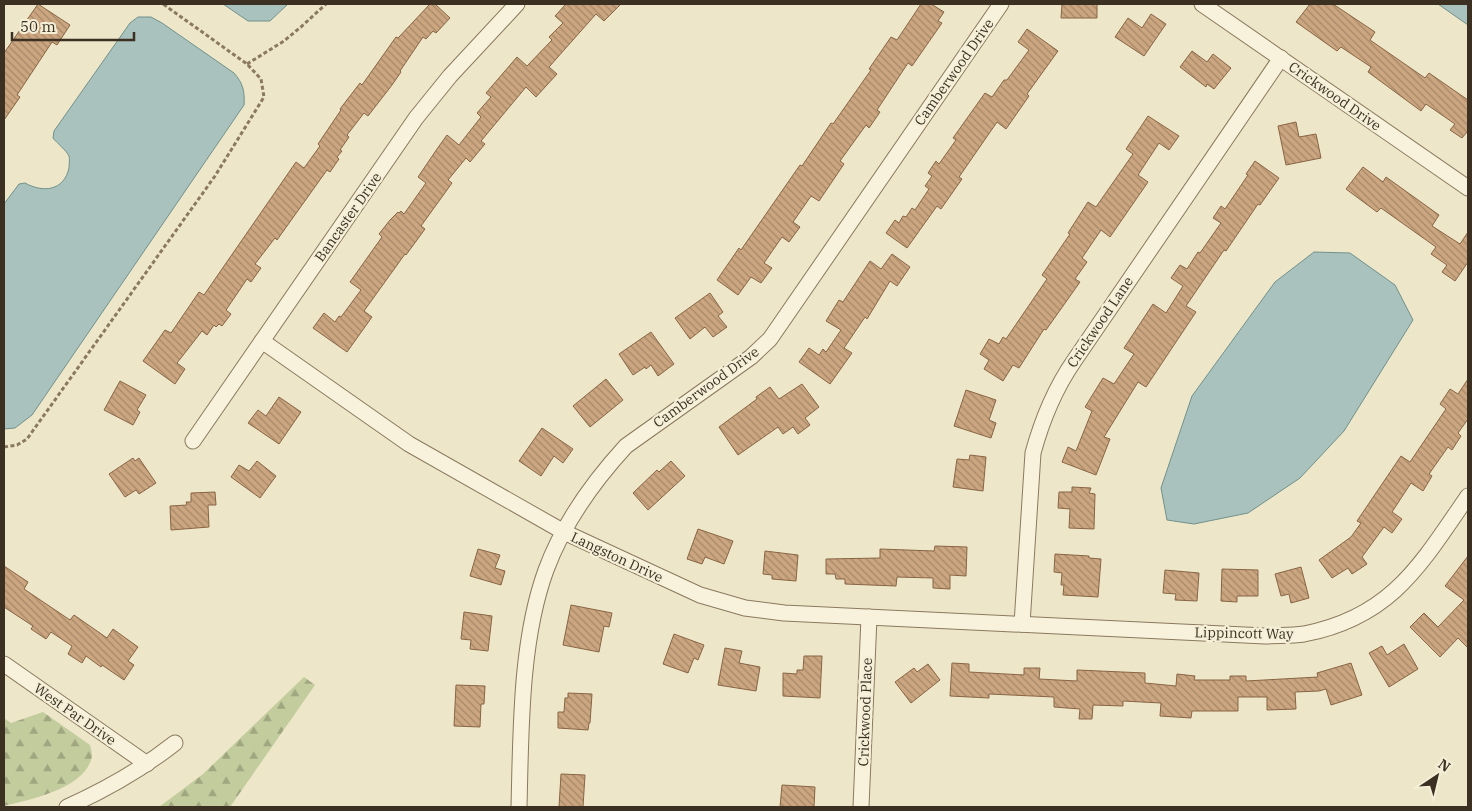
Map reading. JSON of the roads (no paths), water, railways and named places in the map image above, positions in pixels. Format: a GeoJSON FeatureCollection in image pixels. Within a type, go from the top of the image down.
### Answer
{"type":"FeatureCollection","features":[{"type":"Feature","properties":{"kind":"street","name":"Bancaster Drive"},"geometry":{"type":"LineString","coordinates":[[193,441],[416,118],[450,76],[516,4]]}},
{"type":"Feature","properties":{"kind":"street","name":"Camberwood Drive"},"geometry":{"type":"LineString","coordinates":[[519,807],[520,752],[529,637],[542,584],[564,532],[578,507],[626,446],[751,357],[770,339],[1001,4]]}},
{"type":"Feature","properties":{"kind":"street","name":"Crickwood Drive"},"geometry":{"type":"LineString","coordinates":[[1202,4],[1468,188]]}},
{"type":"Feature","properties":{"kind":"street","name":"Crickwood Lane"},"geometry":{"type":"LineString","coordinates":[[1022,624],[1033,453],[1051,401],[1074,361],[1281,58]]}},
{"type":"Feature","properties":{"kind":"street","name":"Langston Drive"},"geometry":{"type":"LineString","coordinates":[[262,341],[409,444],[564,532],[685,590],[730,605],[784,613],[1022,624]]}},
{"type":"Feature","properties":{"kind":"street","name":"Lippincott Way"},"geometry":{"type":"LineString","coordinates":[[1022,624],[1265,636],[1317,631],[1339,624],[1360,614],[1398,589],[1427,556],[1468,496]]}},
{"type":"Feature","properties":{"kind":"street","name":"Crickwood Place"},"geometry":{"type":"LineString","coordinates":[[861,807],[869,617]]}},
{"type":"Feature","properties":{"kind":"street","name":"West Par Drive"},"geometry":{"type":"LineString","coordinates":[[4,664],[147,764]]}},
{"type":"Feature","properties":{"kind":"street"},"geometry":{"type":"LineString","coordinates":[[67,807],[147,764],[175,743]]}},
{"type":"Feature","properties":{"kind":"water"},"geometry":{"type":"Polygon","coordinates":[[[223,4],[288,4],[270,21],[248,21],[223,4]]]}},
{"type":"Feature","properties":{"kind":"water"},"geometry":{"type":"Polygon","coordinates":[[[1438,4],[1468,4],[1468,25],[1438,4]]]}},
{"type":"Feature","properties":{"kind":"water"},"geometry":{"type":"Polygon","coordinates":[[[138,17],[151,17],[162,23],[234,73],[240,80],[243,88],[244,105],[32,415],[15,428],[4,429],[4,204],[19,184],[25,183],[46,189],[52,188],[63,181],[69,168],[69,156],[53,138],[54,131],[130,23],[138,17]]]}},
{"type":"Feature","properties":{"kind":"water"},"geometry":{"type":"Polygon","coordinates":[[[1314,252],[1350,253],[1395,285],[1413,320],[1344,431],[1300,478],[1248,513],[1194,524],[1167,520],[1161,488],[1192,396],[1275,282],[1314,252]]]}}]}
